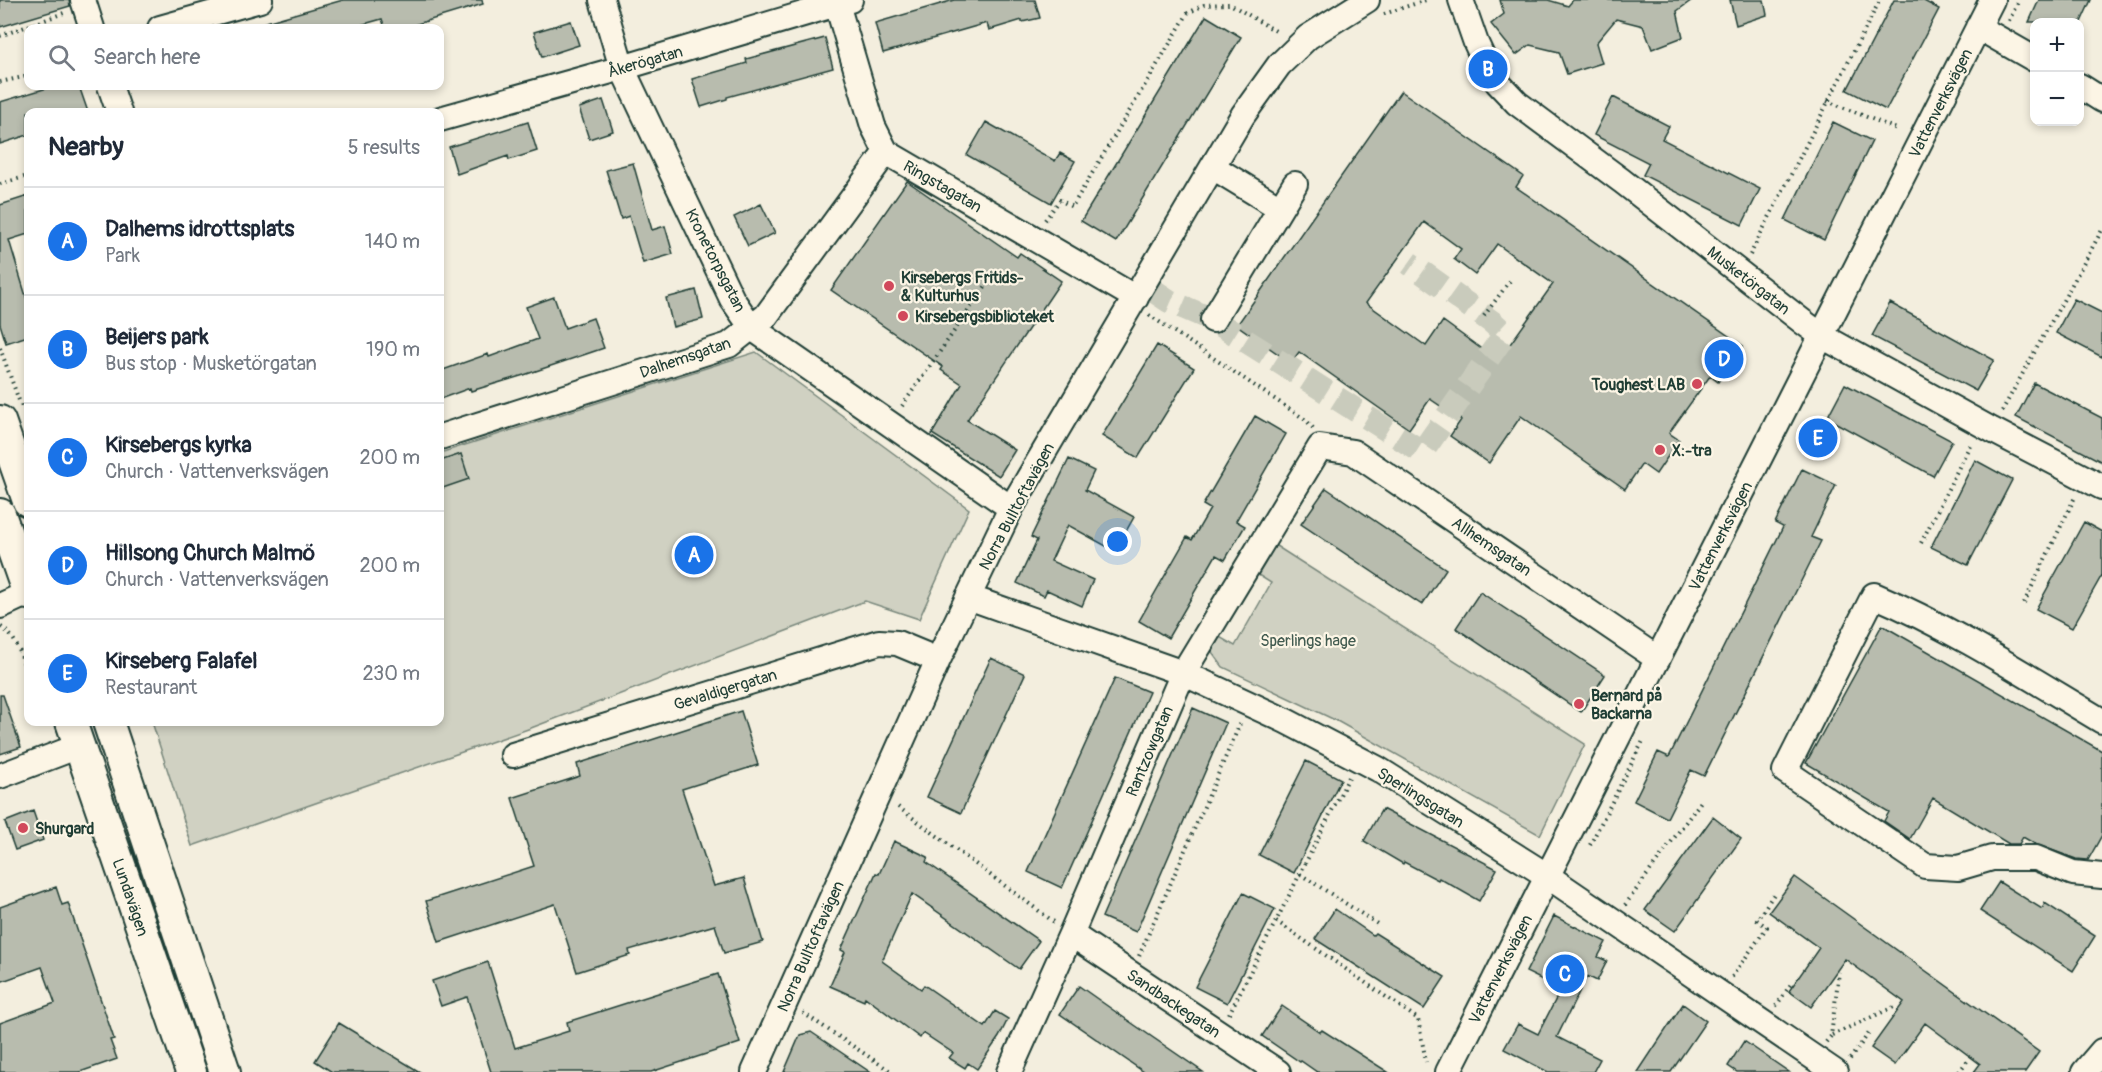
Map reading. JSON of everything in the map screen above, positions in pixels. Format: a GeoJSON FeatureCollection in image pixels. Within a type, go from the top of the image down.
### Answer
{"type":"FeatureCollection","features":[{"type":"Feature","properties":{"kind":"main road"},"geometry":{"type":"LineString","coordinates":[[12,418],[24,480]]}},
{"type":"Feature","properties":{"kind":"main road"},"geometry":{"type":"LineString","coordinates":[[0,514],[24,583]]}},
{"type":"Feature","properties":{"kind":"main road","name":"Lundavägen"},"geometry":{"type":"LineString","coordinates":[[109,726],[225,1072]]}},
{"type":"Feature","properties":{"kind":"main road","name":"Lundavägen"},"geometry":{"type":"LineString","coordinates":[[75,734],[191,1072]]}},
{"type":"Feature","properties":{"kind":"street"},"geometry":{"type":"LineString","coordinates":[[174,24],[260,0]]}},
{"type":"Feature","properties":{"kind":"street","name":"Kronetorpsgatan"},"geometry":{"type":"LineString","coordinates":[[602,0],[622,68],[732,300],[752,328],[1011,508]]}},
{"type":"Feature","properties":{"kind":"street","name":"Musketörgatan"},"geometry":{"type":"LineString","coordinates":[[1461,0],[1488,69],[1517,103],[1822,336],[1987,427],[2093,482]]}},
{"type":"Feature","properties":{"kind":"street","name":"Vattenverksvägen"},"geometry":{"type":"LineString","coordinates":[[1448,1072],[1992,0]]}},
{"type":"Feature","properties":{"kind":"street","name":"Åkerögatan"},"geometry":{"type":"LineString","coordinates":[[444,118],[843,2]]}},
{"type":"Feature","properties":{"kind":"street","name":"Ringstagatan"},"geometry":{"type":"LineString","coordinates":[[843,2],[873,126],[886,152],[1033,238],[1146,295]]}},
{"type":"Feature","properties":{"kind":"street"},"geometry":{"type":"LineString","coordinates":[[84,3],[91,24]]}},
{"type":"Feature","properties":{"kind":"street","name":"Norra Bulltoftavägen"},"geometry":{"type":"LineString","coordinates":[[754,1072],[968,597],[1011,508],[1082,385],[1146,295],[1243,115],[1279,65],[1308,37],[1372,8]]}},
{"type":"Feature","properties":{"kind":"street"},"geometry":{"type":"LineString","coordinates":[[1978,27],[2030,57]]}},
{"type":"Feature","properties":{"kind":"street"},"geometry":{"type":"LineString","coordinates":[[2084,89],[2102,99]]}},
{"type":"Feature","properties":{"kind":"street"},"geometry":{"type":"LineString","coordinates":[[111,90],[118,108]]}},
{"type":"Feature","properties":{"kind":"street","name":"Dalhemsgatan"},"geometry":{"type":"LineString","coordinates":[[444,436],[729,345],[766,316],[886,152]]}},
{"type":"Feature","properties":{"kind":"street"},"geometry":{"type":"LineString","coordinates":[[1213,167],[1280,208]]}},
{"type":"Feature","properties":{"kind":"street"},"geometry":{"type":"LineString","coordinates":[[1213,320],[1296,184]]}},
{"type":"Feature","properties":{"kind":"street","name":"Allhemsgatan"},"geometry":{"type":"LineString","coordinates":[[1316,437],[1353,452],[1658,659]]}},
{"type":"Feature","properties":{"kind":"street","name":"Rantzowgatan"},"geometry":{"type":"LineString","coordinates":[[1009,1072],[1064,929],[1183,673],[1316,437]]}},
{"type":"Feature","properties":{"kind":"street"},"geometry":{"type":"LineString","coordinates":[[2102,721],[2012,667],[1910,611],[1874,595],[1785,771],[1925,866],[1958,868],[1992,858],[2036,858],[2073,873],[2102,876]]}},
{"type":"Feature","properties":{"kind":"street"},"geometry":{"type":"LineString","coordinates":[[0,606],[24,596]]}},
{"type":"Feature","properties":{"kind":"street","name":"Sperlingsgatan"},"geometry":{"type":"LineString","coordinates":[[968,597],[1183,673],[1286,721],[1378,769],[1546,875],[1812,1056],[1841,1067]]}},
{"type":"Feature","properties":{"kind":"street","name":"Gevaldigergatan"},"geometry":{"type":"LineString","coordinates":[[513,755],[879,642],[897,643],[938,660]]}},
{"type":"Feature","properties":{"kind":"street"},"geometry":{"type":"LineString","coordinates":[[0,776],[75,734]]}},
{"type":"Feature","properties":{"kind":"street","name":"Sandbackegatan"},"geometry":{"type":"LineString","coordinates":[[1064,929],[1278,1072]]}},
{"type":"Feature","properties":{"kind":"path"},"geometry":{"type":"LineString","coordinates":[[1372,8],[1426,0]]}},
{"type":"Feature","properties":{"kind":"path"},"geometry":{"type":"LineString","coordinates":[[1748,259],[1880,0]]}},
{"type":"Feature","properties":{"kind":"path"},"geometry":{"type":"LineString","coordinates":[[31,24],[84,3]]}},
{"type":"Feature","properties":{"kind":"path"},"geometry":{"type":"LineString","coordinates":[[1033,238],[1060,200],[1072,207],[1188,13],[1204,4],[1230,4],[1279,33]]}},
{"type":"Feature","properties":{"kind":"path"},"geometry":{"type":"LineString","coordinates":[[0,36],[24,27]]}},
{"type":"Feature","properties":{"kind":"path"},"geometry":{"type":"LineString","coordinates":[[0,82],[24,77]]}},
{"type":"Feature","properties":{"kind":"path"},"geometry":{"type":"LineString","coordinates":[[1827,101],[1899,130]]}},
{"type":"Feature","properties":{"kind":"path"},"geometry":{"type":"LineString","coordinates":[[0,184],[24,177]]}},
{"type":"Feature","properties":{"kind":"path"},"geometry":{"type":"LineString","coordinates":[[1921,543],[2102,230]]}},
{"type":"Feature","properties":{"kind":"path"},"geometry":{"type":"LineString","coordinates":[[1484,316],[1512,278]]}},
{"type":"Feature","properties":{"kind":"path"},"geometry":{"type":"LineString","coordinates":[[890,424],[989,281]]}},
{"type":"Feature","properties":{"kind":"path"},"geometry":{"type":"LineString","coordinates":[[1146,295],[1148,315],[1306,420],[1316,437]]}},
{"type":"Feature","properties":{"kind":"path"},"geometry":{"type":"LineString","coordinates":[[0,348],[12,418]]}},
{"type":"Feature","properties":{"kind":"path"},"geometry":{"type":"LineString","coordinates":[[2024,603],[2093,482]]}},
{"type":"Feature","properties":{"kind":"path"},"geometry":{"type":"LineString","coordinates":[[0,627],[10,633],[18,646],[24,665]]}},
{"type":"Feature","properties":{"kind":"path"},"geometry":{"type":"LineString","coordinates":[[1137,959],[1243,717]]}},
{"type":"Feature","properties":{"kind":"path"},"geometry":{"type":"LineString","coordinates":[[1226,1020],[1352,771]]}},
{"type":"Feature","properties":{"kind":"path"},"geometry":{"type":"LineString","coordinates":[[1624,906],[1702,800]]}},
{"type":"Feature","properties":{"kind":"path"},"geometry":{"type":"LineString","coordinates":[[898,807],[1064,929]]}},
{"type":"Feature","properties":{"kind":"path"},"geometry":{"type":"LineString","coordinates":[[1300,874],[1379,925]]}},
{"type":"Feature","properties":{"kind":"path"},"geometry":{"type":"LineString","coordinates":[[1730,980],[1767,927],[1757,920],[1774,894]]}},
{"type":"Feature","properties":{"kind":"path"},"geometry":{"type":"LineString","coordinates":[[1276,921],[1418,1019],[1426,1062]]}},
{"type":"Feature","properties":{"kind":"path"},"geometry":{"type":"LineString","coordinates":[[1831,1036],[1839,972]]}},
{"type":"Feature","properties":{"kind":"path"},"geometry":{"type":"LineString","coordinates":[[1774,1009],[1791,984]]}},
{"type":"Feature","properties":{"kind":"path"},"geometry":{"type":"LineString","coordinates":[[1812,1056],[1831,1036],[1894,1007]]}},
{"type":"Feature","properties":{"kind":"path"},"geometry":{"type":"LineString","coordinates":[[802,1012],[892,1072]]}},
{"type":"Feature","properties":{"kind":"path"},"geometry":{"type":"LineString","coordinates":[[1841,1067],[1869,1033]]}},
{"type":"Feature","properties":{"kind":"path"},"geometry":{"type":"LineString","coordinates":[[1959,1072],[1968,1060]]}},
{"type":"Feature","properties":{"kind":"green space"},"geometry":{"type":"Polygon","coordinates":[[[756,352],[969,509],[919,619],[865,601],[531,728],[192,846],[153,726],[444,726],[444,452],[756,352]]]}},
{"type":"Feature","properties":{"kind":"green space","name":"Sperlings hage"},"geometry":{"type":"Polygon","coordinates":[[[1273,544],[1585,744],[1540,835],[1337,721],[1223,667],[1212,652],[1218,636],[1235,646],[1271,583],[1255,573],[1273,544]]]}},
{"type":"Feature","properties":{"kind":"building"},"geometry":{"type":"Polygon","coordinates":[[[0,0],[69,0],[70,6],[0,27],[0,0]]]}},
{"type":"Feature","properties":{"kind":"building"},"geometry":{"type":"Polygon","coordinates":[[[343,0],[482,0],[483,4],[417,24],[384,24],[382,19],[364,24],[259,24],[343,0]]]}},
{"type":"Feature","properties":{"kind":"building"},"geometry":{"type":"Polygon","coordinates":[[[954,0],[1035,0],[1040,18],[1022,22],[1022,20],[989,30],[987,23],[883,53],[875,23],[954,0]]]}},
{"type":"Feature","properties":{"kind":"building"},"geometry":{"type":"Polygon","coordinates":[[[1500,0],[1548,0],[1568,6],[1573,0],[1692,0],[1677,11],[1683,37],[1652,49],[1643,26],[1616,19],[1596,43],[1602,63],[1567,74],[1559,52],[1530,45],[1516,55],[1491,24],[1504,14],[1500,0]]]}},
{"type":"Feature","properties":{"kind":"building"},"geometry":{"type":"Polygon","coordinates":[[[1730,0],[1764,0],[1767,15],[1736,25],[1730,0]]]}},
{"type":"Feature","properties":{"kind":"building"},"geometry":{"type":"Polygon","coordinates":[[[1894,0],[1922,0],[1939,9],[1886,110],[1847,90],[1894,0]]]}},
{"type":"Feature","properties":{"kind":"building"},"geometry":{"type":"Polygon","coordinates":[[[2039,0],[2091,0],[2083,18],[2031,18],[2039,0]]]}},
{"type":"Feature","properties":{"kind":"building"},"geometry":{"type":"Polygon","coordinates":[[[1206,16],[1241,37],[1116,242],[1081,221],[1206,16]]]}},
{"type":"Feature","properties":{"kind":"building"},"geometry":{"type":"Polygon","coordinates":[[[571,21],[579,45],[542,57],[534,32],[571,21]]]}},
{"type":"Feature","properties":{"kind":"building"},"geometry":{"type":"Polygon","coordinates":[[[825,38],[833,68],[727,97],[727,99],[701,107],[692,79],[747,63],[746,59],[825,38]]]}},
{"type":"Feature","properties":{"kind":"building"},"geometry":{"type":"Polygon","coordinates":[[[40,90],[80,90],[87,108],[24,108],[24,136],[0,144],[0,102],[40,90]]]}},
{"type":"Feature","properties":{"kind":"building"},"geometry":{"type":"Polygon","coordinates":[[[1401,91],[1523,176],[1516,187],[1743,346],[1718,382],[1710,376],[1669,433],[1679,440],[1656,474],[1642,464],[1625,489],[1521,416],[1489,463],[1450,436],[1461,420],[1430,399],[1409,429],[1299,352],[1291,363],[1237,325],[1401,91]],[[1424,222],[1366,303],[1426,346],[1443,321],[1498,361],[1553,284],[1497,244],[1475,275],[1454,259],[1461,249],[1424,222]]]}},
{"type":"Feature","properties":{"kind":"building"},"geometry":{"type":"Polygon","coordinates":[[[1613,97],[1669,126],[1662,139],[1760,189],[1742,225],[1643,175],[1649,163],[1594,135],[1613,97]]]}},
{"type":"Feature","properties":{"kind":"building"},"geometry":{"type":"Polygon","coordinates":[[[603,100],[613,131],[589,139],[579,108],[603,100]]]}},
{"type":"Feature","properties":{"kind":"building"},"geometry":{"type":"Polygon","coordinates":[[[528,122],[537,151],[509,160],[508,156],[457,174],[449,147],[528,122]]]}},
{"type":"Feature","properties":{"kind":"building"},"geometry":{"type":"Polygon","coordinates":[[[986,122],[1055,161],[1060,153],[1075,161],[1051,203],[967,155],[986,122]]]}},
{"type":"Feature","properties":{"kind":"building"},"geometry":{"type":"Polygon","coordinates":[[[1833,122],[1872,141],[1824,240],[1785,220],[1833,122]]]}},
{"type":"Feature","properties":{"kind":"building"},"geometry":{"type":"Polygon","coordinates":[[[633,163],[652,230],[665,226],[673,254],[643,263],[629,216],[621,219],[606,170],[633,163]]]}},
{"type":"Feature","properties":{"kind":"building"},"geometry":{"type":"Polygon","coordinates":[[[907,181],[1017,257],[1020,253],[1061,281],[967,420],[1015,450],[999,476],[932,434],[962,384],[941,370],[943,367],[831,290],[907,181]]]}},
{"type":"Feature","properties":{"kind":"building"},"geometry":{"type":"Polygon","coordinates":[[[24,197],[24,235],[9,240],[24,290],[24,337],[6,343],[0,324],[0,205],[24,197]]]}},
{"type":"Feature","properties":{"kind":"building"},"geometry":{"type":"Polygon","coordinates":[[[761,204],[775,233],[748,246],[734,217],[761,204]]]}},
{"type":"Feature","properties":{"kind":"building"},"geometry":{"type":"Polygon","coordinates":[[[696,290],[703,319],[673,327],[666,298],[696,290]]]}},
{"type":"Feature","properties":{"kind":"building"},"geometry":{"type":"Polygon","coordinates":[[[554,297],[565,328],[593,318],[604,348],[524,375],[471,391],[470,388],[444,398],[444,370],[488,354],[489,357],[538,339],[526,307],[554,297]]]}},
{"type":"Feature","properties":{"kind":"building"},"geometry":{"type":"Polygon","coordinates":[[[2074,299],[2102,313],[2102,357],[2056,333],[2074,299]]]}},
{"type":"Feature","properties":{"kind":"building"},"geometry":{"type":"Polygon","coordinates":[[[1890,303],[1994,360],[1976,391],[1872,336],[1890,303]]]}},
{"type":"Feature","properties":{"kind":"building"},"geometry":{"type":"Polygon","coordinates":[[[1157,345],[1194,368],[1138,458],[1102,436],[1157,345]]]}},
{"type":"Feature","properties":{"kind":"building"},"geometry":{"type":"Polygon","coordinates":[[[2034,383],[2102,418],[2102,462],[2016,417],[2034,383]]]}},
{"type":"Feature","properties":{"kind":"building"},"geometry":{"type":"Polygon","coordinates":[[[1845,384],[1952,441],[1933,476],[1827,418],[1845,384]]]}},
{"type":"Feature","properties":{"kind":"building"},"geometry":{"type":"Polygon","coordinates":[[[1255,416],[1286,434],[1236,521],[1245,526],[1225,560],[1216,555],[1168,638],[1139,621],[1187,537],[1192,540],[1210,509],[1203,505],[1255,416]]]}},
{"type":"Feature","properties":{"kind":"building"},"geometry":{"type":"Polygon","coordinates":[[[1814,424],[1831,433],[1822,452],[1804,443],[1814,424]]]}},
{"type":"Feature","properties":{"kind":"building"},"geometry":{"type":"Polygon","coordinates":[[[461,454],[469,479],[444,488],[444,460],[461,454]]]}},
{"type":"Feature","properties":{"kind":"building"},"geometry":{"type":"Polygon","coordinates":[[[1069,459],[1094,471],[1085,490],[1134,517],[1115,551],[1068,525],[1051,561],[1093,580],[1082,606],[1047,590],[1044,596],[1017,583],[1037,540],[1031,537],[1069,459]]]}},
{"type":"Feature","properties":{"kind":"building"},"geometry":{"type":"Polygon","coordinates":[[[1975,460],[2012,480],[1968,565],[1931,547],[1975,460]]]}},
{"type":"Feature","properties":{"kind":"building"},"geometry":{"type":"Polygon","coordinates":[[[1802,469],[1836,485],[1811,537],[1821,541],[1704,776],[1691,770],[1667,818],[1634,801],[1658,752],[1669,757],[1783,527],[1775,523],[1802,469]]]}},
{"type":"Feature","properties":{"kind":"building"},"geometry":{"type":"Polygon","coordinates":[[[1326,488],[1446,569],[1422,605],[1301,524],[1326,488]]]}},
{"type":"Feature","properties":{"kind":"building"},"geometry":{"type":"Polygon","coordinates":[[[2084,522],[2102,532],[2102,575],[2072,628],[2036,609],[2084,522]]]}},
{"type":"Feature","properties":{"kind":"building"},"geometry":{"type":"Polygon","coordinates":[[[1480,592],[1605,675],[1581,712],[1456,628],[1480,592]]]}},
{"type":"Feature","properties":{"kind":"building"},"geometry":{"type":"Polygon","coordinates":[[[1882,625],[2102,751],[2102,835],[2088,860],[2076,859],[2035,844],[2023,837],[2019,844],[2009,844],[1933,798],[1910,839],[1884,821],[1889,812],[1806,763],[1882,625]]]}},
{"type":"Feature","properties":{"kind":"building"},"geometry":{"type":"Polygon","coordinates":[[[991,658],[1025,674],[961,813],[927,797],[991,658]]]}},
{"type":"Feature","properties":{"kind":"building"},"geometry":{"type":"Polygon","coordinates":[[[1115,678],[1149,692],[1062,888],[1028,872],[1115,678]]]}},
{"type":"Feature","properties":{"kind":"building"},"geometry":{"type":"Polygon","coordinates":[[[0,695],[3,695],[21,747],[0,754],[0,695]]]}},
{"type":"Feature","properties":{"kind":"building"},"geometry":{"type":"Polygon","coordinates":[[[1193,708],[1226,723],[1136,932],[1102,917],[1193,708]]]}},
{"type":"Feature","properties":{"kind":"building"},"geometry":{"type":"Polygon","coordinates":[[[741,711],[758,765],[682,789],[714,886],[744,878],[763,942],[724,953],[715,925],[629,950],[630,955],[577,972],[555,904],[439,942],[426,901],[534,866],[512,798],[580,776],[577,764],[741,711]]]}},
{"type":"Feature","properties":{"kind":"building"},"geometry":{"type":"Polygon","coordinates":[[[1306,761],[1341,779],[1294,873],[1259,855],[1306,761]]]}},
{"type":"Feature","properties":{"kind":"building"},"geometry":{"type":"Polygon","coordinates":[[[1382,809],[1497,869],[1479,901],[1439,878],[1438,880],[1404,862],[1403,864],[1364,841],[1382,809]]]}},
{"type":"Feature","properties":{"kind":"building","name":"Shurgard"},"geometry":{"type":"Polygon","coordinates":[[[33,811],[43,840],[15,850],[5,822],[33,811]]]}},
{"type":"Feature","properties":{"kind":"building"},"geometry":{"type":"Polygon","coordinates":[[[1713,817],[1741,839],[1675,931],[1645,910],[1713,817]]]}},
{"type":"Feature","properties":{"kind":"building"},"geometry":{"type":"Polygon","coordinates":[[[894,841],[928,857],[926,862],[1039,941],[1019,969],[912,894],[882,961],[921,989],[924,985],[985,1027],[995,1011],[1008,1019],[999,1037],[977,1069],[968,1063],[965,1068],[949,1058],[953,1053],[923,1033],[920,1038],[865,997],[864,1001],[830,986],[845,952],[841,950],[876,873],[879,874],[894,841]]]}},
{"type":"Feature","properties":{"kind":"building"},"geometry":{"type":"Polygon","coordinates":[[[1795,877],[2039,1052],[2025,1072],[1974,1072],[1980,1064],[1925,1023],[1895,1065],[1871,1048],[1904,1002],[1845,959],[1811,1007],[1789,991],[1819,948],[1769,912],[1795,877]]]}},
{"type":"Feature","properties":{"kind":"building"},"geometry":{"type":"Polygon","coordinates":[[[1999,882],[2042,909],[2045,903],[2095,936],[2073,971],[1980,911],[1999,882]]]}},
{"type":"Feature","properties":{"kind":"building"},"geometry":{"type":"Polygon","coordinates":[[[56,887],[62,905],[68,903],[114,1039],[110,1040],[117,1059],[80,1072],[0,1072],[0,1023],[55,1003],[42,967],[0,982],[0,907],[56,887]]]}},
{"type":"Feature","properties":{"kind":"building"},"geometry":{"type":"Polygon","coordinates":[[[1243,893],[1275,909],[1227,1003],[1195,987],[1243,893]]]}},
{"type":"Feature","properties":{"kind":"building"},"geometry":{"type":"Polygon","coordinates":[[[1335,909],[1373,935],[1375,933],[1445,977],[1424,1009],[1315,939],[1335,909]]]}},
{"type":"Feature","properties":{"kind":"building"},"geometry":{"type":"Polygon","coordinates":[[[1554,916],[1606,942],[1598,957],[1607,961],[1597,981],[1587,976],[1557,1037],[1600,1059],[1593,1072],[1548,1072],[1504,1049],[1518,1024],[1538,1034],[1561,989],[1526,972],[1554,916]]]}},
{"type":"Feature","properties":{"kind":"building"},"geometry":{"type":"Polygon","coordinates":[[[488,962],[515,1048],[569,1031],[567,1022],[718,974],[740,1043],[651,1072],[491,1072],[467,997],[441,1006],[432,981],[488,962]]]}},
{"type":"Feature","properties":{"kind":"building"},"geometry":{"type":"Polygon","coordinates":[[[1079,986],[1203,1072],[1144,1072],[1060,1014],[1079,986]]]}},
{"type":"Feature","properties":{"kind":"building"},"geometry":{"type":"Polygon","coordinates":[[[1683,1004],[1706,1021],[1671,1072],[1638,1072],[1683,1004]]]}},
{"type":"Feature","properties":{"kind":"building"},"geometry":{"type":"Polygon","coordinates":[[[1282,1006],[1320,1032],[1322,1030],[1388,1072],[1317,1072],[1300,1062],[1262,1036],[1282,1006]]]}},
{"type":"Feature","properties":{"kind":"building"},"geometry":{"type":"Polygon","coordinates":[[[339,1023],[420,1072],[332,1072],[315,1061],[339,1023]]]}},
{"type":"Feature","properties":{"kind":"building"},"geometry":{"type":"Polygon","coordinates":[[[811,1032],[870,1072],[784,1072],[800,1035],[811,1032]]]}},
{"type":"Feature","properties":{"kind":"building"},"geometry":{"type":"Polygon","coordinates":[[[1744,1041],[1789,1072],[1737,1072],[1728,1066],[1744,1041]]]}},
{"type":"Feature","properties":{"kind":"tunnel"},"geometry":{"type":"LineString","coordinates":[[1151,289],[1169,301],[1213,320],[1422,452],[1505,334],[1492,322],[1409,263]]}},
{"type":"Feature","properties":{"kind":"place","name":"Beijers park"},"geometry":{"type":"Point","coordinates":[1488,69]}},
{"type":"Feature","properties":{"kind":"place","name":"Kirsebergs Fritids- & Kulturhus"},"geometry":{"type":"Point","coordinates":[889,286]}},
{"type":"Feature","properties":{"kind":"place","name":"Kirsebergsbiblioteket"},"geometry":{"type":"Point","coordinates":[903,316]}},
{"type":"Feature","properties":{"kind":"place","name":"Hillsong Church Malmö"},"geometry":{"type":"Point","coordinates":[1724,359]}},
{"type":"Feature","properties":{"kind":"place","name":"Toughest LAB"},"geometry":{"type":"Point","coordinates":[1697,384]}},
{"type":"Feature","properties":{"kind":"place","name":"Kirseberg Falafel"},"geometry":{"type":"Point","coordinates":[1818,438]}},
{"type":"Feature","properties":{"kind":"place","name":"X:-tra"},"geometry":{"type":"Point","coordinates":[1660,450]}},
{"type":"Feature","properties":{"kind":"place","name":"Dalhems idrottsplats"},"geometry":{"type":"Point","coordinates":[694,555]}},
{"type":"Feature","properties":{"kind":"place","name":"Bernard på Backarna"},"geometry":{"type":"Point","coordinates":[1579,704]}},
{"type":"Feature","properties":{"kind":"place","name":"Shurgard"},"geometry":{"type":"Point","coordinates":[23,828]}},
{"type":"Feature","properties":{"kind":"place","name":"Kirsebergs kyrka"},"geometry":{"type":"Point","coordinates":[1565,974]}}]}
